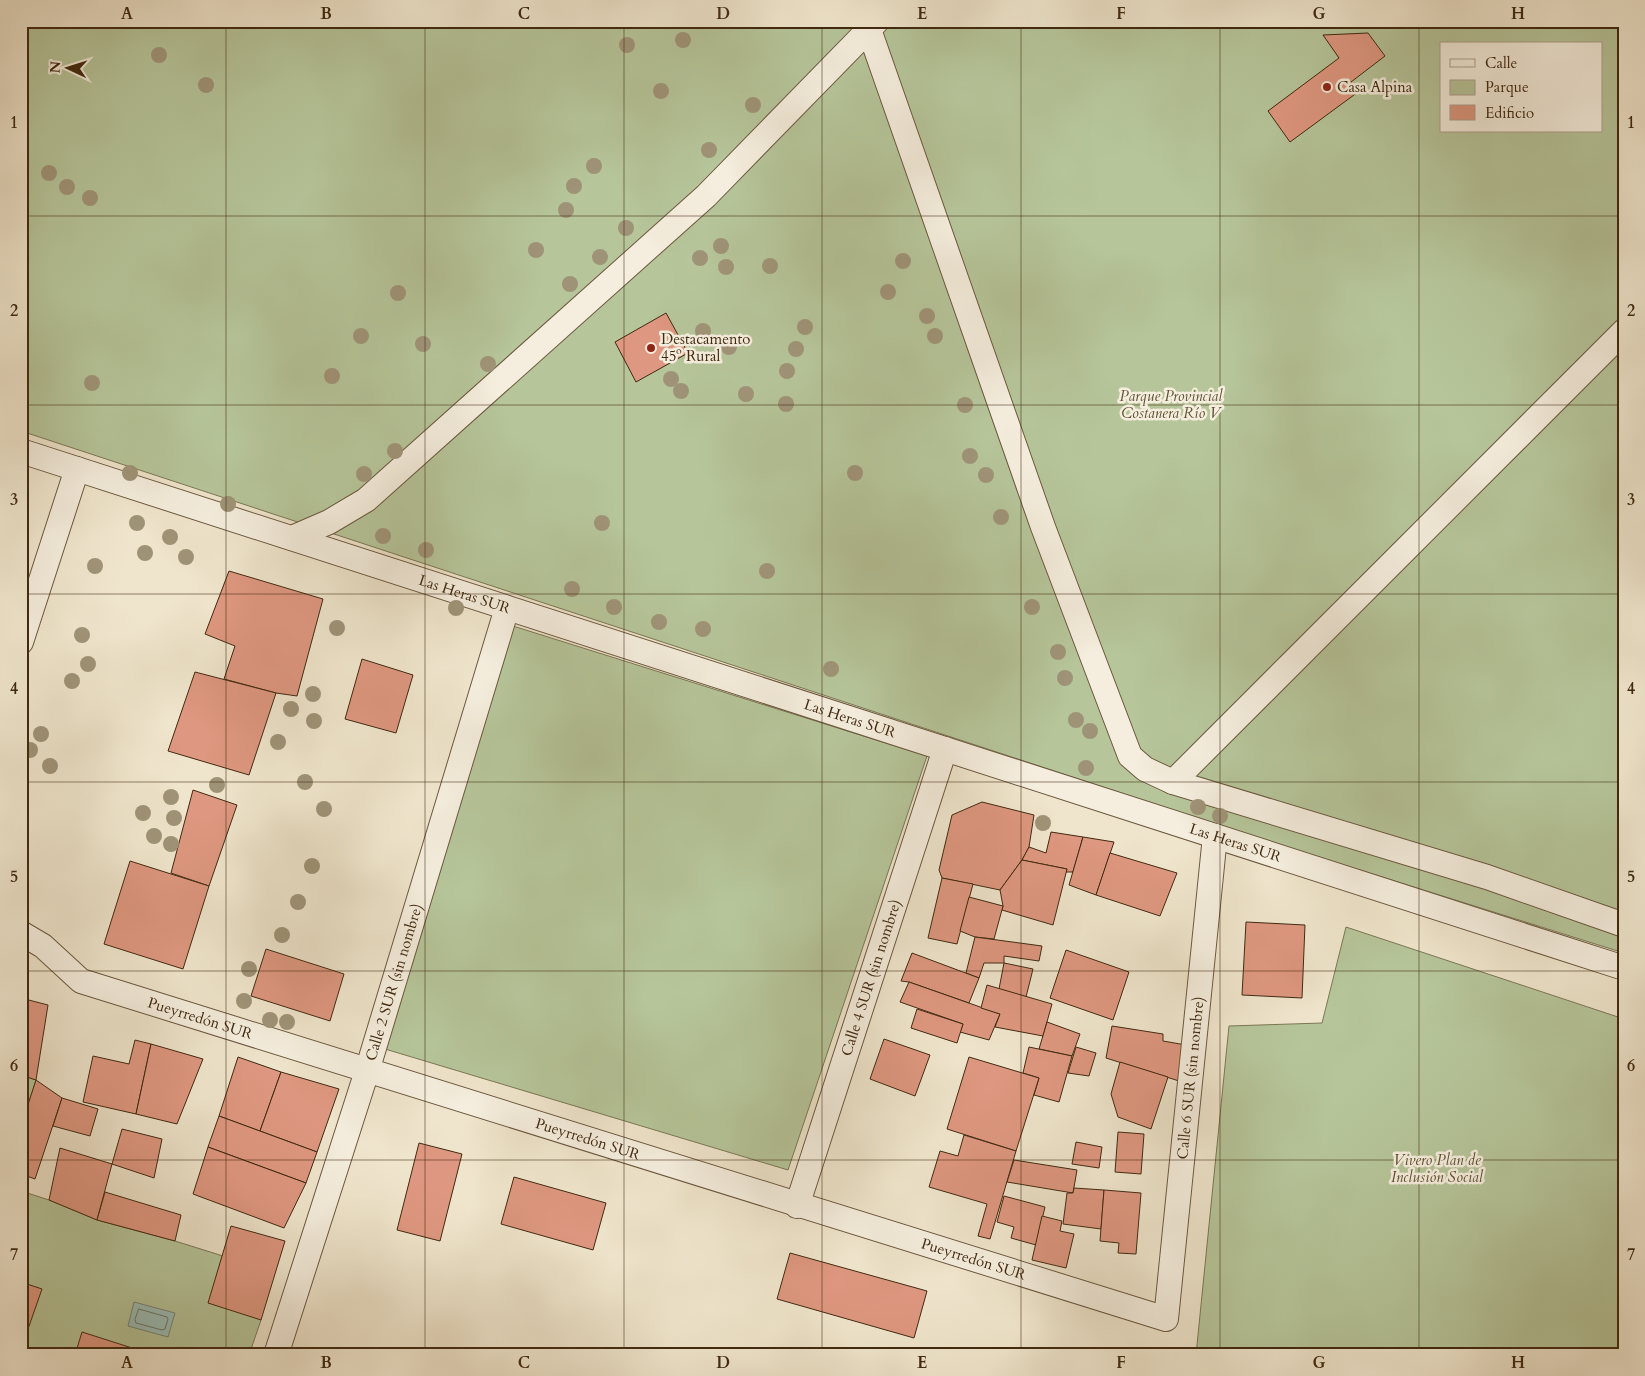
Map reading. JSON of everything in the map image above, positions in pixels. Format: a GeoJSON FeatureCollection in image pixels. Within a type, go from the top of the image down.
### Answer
{"type":"FeatureCollection","features":[{"type":"Feature","properties":{"kind":"street"},"geometry":{"type":"LineString","coordinates":[[292,538],[329,522],[366,500],[706,196],[870,24],[1043,527],[1130,756],[1145,769],[1174,782],[1487,877],[1624,925]]}},
{"type":"Feature","properties":{"kind":"street"},"geometry":{"type":"LineString","coordinates":[[1174,782],[1624,331]]}},
{"type":"Feature","properties":{"kind":"street","name":"Las Heras SUR"},"geometry":{"type":"LineString","coordinates":[[21,452],[1624,968]]}},
{"type":"Feature","properties":{"kind":"street"},"geometry":{"type":"LineString","coordinates":[[21,642],[77,469]]}},
{"type":"Feature","properties":{"kind":"street","name":"Calle 2 SUR (sin nombre)"},"geometry":{"type":"LineString","coordinates":[[276,1355],[366,1071],[507,608]]}},
{"type":"Feature","properties":{"kind":"street","name":"Calle 4 SUR (sin nombre)"},"geometry":{"type":"LineString","coordinates":[[797,1206],[945,749]]}},
{"type":"Feature","properties":{"kind":"street","name":"Calle 6 SUR (sin nombre)"},"geometry":{"type":"LineString","coordinates":[[1166,1319],[1215,836]]}},
{"type":"Feature","properties":{"kind":"street","name":"Pueyrredón SUR"},"geometry":{"type":"LineString","coordinates":[[21,933],[43,946],[81,981],[797,1206],[1166,1319]]}},
{"type":"Feature","properties":{"kind":"green space","name":"Parque Provincial Costanera Río V"},"geometry":{"type":"Polygon","coordinates":[[[21,21],[1624,21],[1624,953],[1258,838],[21,431],[21,21]]]}},
{"type":"Feature","properties":{"kind":"green space"},"geometry":{"type":"Polygon","coordinates":[[[513,626],[927,756],[788,1170],[385,1049],[513,626]]]}},
{"type":"Feature","properties":{"kind":"green space","name":"Vivero Plan de Inclusión Social"},"geometry":{"type":"Polygon","coordinates":[[[1346,927],[1624,1019],[1624,1355],[1196,1355],[1229,1026],[1322,1023],[1346,927]]]}},
{"type":"Feature","properties":{"kind":"green space"},"geometry":{"type":"Polygon","coordinates":[[[21,1075],[36,1080],[21,1126],[21,1075]]]}},
{"type":"Feature","properties":{"kind":"green space"},"geometry":{"type":"Polygon","coordinates":[[[21,1191],[49,1200],[97,1220],[223,1256],[261,1320],[249,1355],[21,1355],[21,1191]]]}},
{"type":"Feature","properties":{"kind":"water"},"geometry":{"type":"Polygon","coordinates":[[[134,1302],[175,1313],[168,1337],[128,1326],[134,1302]]]}},
{"type":"Feature","properties":{"kind":"building","name":"Casa Alpina"},"geometry":{"type":"Polygon","coordinates":[[[1368,33],[1385,56],[1351,82],[1358,92],[1290,142],[1268,111],[1339,58],[1323,35],[1368,33]]]}},
{"type":"Feature","properties":{"kind":"building","name":"Destacamento 45º Rural"},"geometry":{"type":"Polygon","coordinates":[[[666,313],[688,353],[636,382],[615,342],[666,313]]]}},
{"type":"Feature","properties":{"kind":"building"},"geometry":{"type":"Polygon","coordinates":[[[229,571],[323,599],[297,696],[276,693],[224,679],[235,646],[205,634],[229,571]]]}},
{"type":"Feature","properties":{"kind":"building"},"geometry":{"type":"Polygon","coordinates":[[[362,659],[413,675],[396,733],[345,719],[362,659]]]}},
{"type":"Feature","properties":{"kind":"building"},"geometry":{"type":"Polygon","coordinates":[[[195,672],[276,693],[249,775],[168,751],[195,672]]]}},
{"type":"Feature","properties":{"kind":"building"},"geometry":{"type":"Polygon","coordinates":[[[193,790],[237,805],[209,886],[171,873],[193,790]]]}},
{"type":"Feature","properties":{"kind":"building"},"geometry":{"type":"Polygon","coordinates":[[[982,802],[1034,815],[1029,847],[1000,890],[942,878],[939,870],[952,815],[982,802]]]}},
{"type":"Feature","properties":{"kind":"building"},"geometry":{"type":"Polygon","coordinates":[[[1051,832],[1083,837],[1073,872],[1066,872],[1067,869],[1022,860],[1029,847],[1046,853],[1051,832]]]}},
{"type":"Feature","properties":{"kind":"building"},"geometry":{"type":"Polygon","coordinates":[[[1083,837],[1114,842],[1096,895],[1069,885],[1083,837]]]}},
{"type":"Feature","properties":{"kind":"building"},"geometry":{"type":"Polygon","coordinates":[[[1110,853],[1177,873],[1160,916],[1096,895],[1110,853]]]}},
{"type":"Feature","properties":{"kind":"building"},"geometry":{"type":"Polygon","coordinates":[[[1022,860],[1067,869],[1053,925],[1002,910],[1000,890],[1022,860]]]}},
{"type":"Feature","properties":{"kind":"building"},"geometry":{"type":"Polygon","coordinates":[[[130,861],[209,886],[183,969],[104,944],[130,861]]]}},
{"type":"Feature","properties":{"kind":"building"},"geometry":{"type":"Polygon","coordinates":[[[942,878],[973,884],[957,944],[928,938],[942,878]]]}},
{"type":"Feature","properties":{"kind":"building"},"geometry":{"type":"Polygon","coordinates":[[[969,897],[1003,906],[994,939],[975,937],[960,931],[969,897]]]}},
{"type":"Feature","properties":{"kind":"building"},"geometry":{"type":"Polygon","coordinates":[[[1246,922],[1305,925],[1302,998],[1242,995],[1246,922]]]}},
{"type":"Feature","properties":{"kind":"building"},"geometry":{"type":"Polygon","coordinates":[[[975,937],[1042,946],[1039,961],[1004,956],[1004,963],[984,963],[979,978],[966,973],[975,937]]]}},
{"type":"Feature","properties":{"kind":"building"},"geometry":{"type":"Polygon","coordinates":[[[266,949],[344,974],[330,1021],[251,996],[266,949]]]}},
{"type":"Feature","properties":{"kind":"building"},"geometry":{"type":"Polygon","coordinates":[[[1066,950],[1129,972],[1113,1020],[1050,998],[1066,950]]]}},
{"type":"Feature","properties":{"kind":"building"},"geometry":{"type":"Polygon","coordinates":[[[912,953],[979,978],[969,1003],[909,982],[901,981],[912,953]]]}},
{"type":"Feature","properties":{"kind":"building"},"geometry":{"type":"Polygon","coordinates":[[[1004,963],[1033,969],[1026,997],[999,989],[1004,963]]]}},
{"type":"Feature","properties":{"kind":"building"},"geometry":{"type":"Polygon","coordinates":[[[909,982],[1000,1014],[989,1040],[960,1032],[963,1024],[900,1002],[909,982]]]}},
{"type":"Feature","properties":{"kind":"building"},"geometry":{"type":"Polygon","coordinates":[[[987,985],[1052,1004],[1043,1036],[995,1027],[1000,1014],[981,1008],[987,985]]]}},
{"type":"Feature","properties":{"kind":"building"},"geometry":{"type":"Polygon","coordinates":[[[21,998],[48,1005],[36,1080],[21,1075],[21,998]]]}},
{"type":"Feature","properties":{"kind":"building"},"geometry":{"type":"Polygon","coordinates":[[[917,1009],[963,1024],[957,1043],[911,1028],[917,1009]]]}},
{"type":"Feature","properties":{"kind":"building"},"geometry":{"type":"Polygon","coordinates":[[[1047,1022],[1080,1034],[1072,1056],[1039,1049],[1047,1022]]]}},
{"type":"Feature","properties":{"kind":"building"},"geometry":{"type":"Polygon","coordinates":[[[1112,1026],[1163,1034],[1163,1041],[1186,1045],[1179,1081],[1106,1058],[1112,1026]]]}},
{"type":"Feature","properties":{"kind":"building"},"geometry":{"type":"Polygon","coordinates":[[[884,1039],[930,1055],[915,1096],[870,1079],[884,1039]]]}},
{"type":"Feature","properties":{"kind":"building"},"geometry":{"type":"Polygon","coordinates":[[[135,1040],[151,1044],[136,1114],[83,1102],[93,1056],[129,1064],[135,1040]]]}},
{"type":"Feature","properties":{"kind":"building"},"geometry":{"type":"Polygon","coordinates":[[[151,1044],[203,1059],[177,1124],[136,1114],[151,1044]]]}},
{"type":"Feature","properties":{"kind":"building"},"geometry":{"type":"Polygon","coordinates":[[[1029,1047],[1072,1056],[1059,1102],[1034,1095],[1039,1078],[1023,1073],[1029,1047]]]}},
{"type":"Feature","properties":{"kind":"building"},"geometry":{"type":"Polygon","coordinates":[[[1076,1047],[1096,1053],[1089,1076],[1068,1073],[1076,1047]]]}},
{"type":"Feature","properties":{"kind":"building"},"geometry":{"type":"Polygon","coordinates":[[[238,1057],[281,1072],[260,1131],[219,1116],[238,1057]]]}},
{"type":"Feature","properties":{"kind":"building"},"geometry":{"type":"Polygon","coordinates":[[[969,1057],[1039,1078],[1016,1151],[947,1129],[969,1057]]]}},
{"type":"Feature","properties":{"kind":"building"},"geometry":{"type":"Polygon","coordinates":[[[1120,1062],[1168,1077],[1151,1129],[1118,1117],[1111,1094],[1120,1062]]]}},
{"type":"Feature","properties":{"kind":"building"},"geometry":{"type":"Polygon","coordinates":[[[281,1072],[339,1089],[317,1152],[260,1131],[281,1072]]]}},
{"type":"Feature","properties":{"kind":"building"},"geometry":{"type":"Polygon","coordinates":[[[36,1080],[62,1098],[35,1179],[21,1174],[21,1126],[36,1080]]]}},
{"type":"Feature","properties":{"kind":"building"},"geometry":{"type":"Polygon","coordinates":[[[62,1098],[98,1109],[90,1136],[53,1126],[62,1098]]]}},
{"type":"Feature","properties":{"kind":"building"},"geometry":{"type":"Polygon","coordinates":[[[219,1116],[317,1152],[306,1183],[208,1147],[219,1116]]]}},
{"type":"Feature","properties":{"kind":"building"},"geometry":{"type":"Polygon","coordinates":[[[122,1129],[162,1139],[154,1178],[112,1164],[122,1129]]]}},
{"type":"Feature","properties":{"kind":"building"},"geometry":{"type":"Polygon","coordinates":[[[1118,1132],[1144,1134],[1141,1174],[1115,1172],[1118,1132]]]}},
{"type":"Feature","properties":{"kind":"building"},"geometry":{"type":"Polygon","coordinates":[[[964,1135],[1016,1151],[990,1239],[978,1236],[987,1204],[929,1187],[940,1151],[958,1156],[964,1135]]]}},
{"type":"Feature","properties":{"kind":"building"},"geometry":{"type":"Polygon","coordinates":[[[1076,1142],[1102,1147],[1099,1168],[1072,1164],[1076,1142]]]}},
{"type":"Feature","properties":{"kind":"building"},"geometry":{"type":"Polygon","coordinates":[[[419,1143],[462,1154],[440,1241],[397,1230],[419,1143]]]}},
{"type":"Feature","properties":{"kind":"building"},"geometry":{"type":"Polygon","coordinates":[[[208,1147],[306,1183],[284,1228],[193,1194],[208,1147]]]}},
{"type":"Feature","properties":{"kind":"building"},"geometry":{"type":"Polygon","coordinates":[[[60,1148],[112,1164],[97,1220],[49,1200],[60,1148]]]}},
{"type":"Feature","properties":{"kind":"building"},"geometry":{"type":"Polygon","coordinates":[[[1014,1160],[1077,1170],[1073,1193],[1007,1182],[1014,1160]]]}},
{"type":"Feature","properties":{"kind":"building"},"geometry":{"type":"Polygon","coordinates":[[[514,1177],[606,1203],[593,1250],[501,1224],[514,1177]]]}},
{"type":"Feature","properties":{"kind":"building"},"geometry":{"type":"Polygon","coordinates":[[[1074,1188],[1104,1190],[1101,1229],[1063,1224],[1067,1193],[1073,1193],[1074,1188]]]}},
{"type":"Feature","properties":{"kind":"building"},"geometry":{"type":"Polygon","coordinates":[[[1104,1190],[1141,1193],[1136,1254],[1118,1253],[1119,1243],[1100,1241],[1104,1190]]]}},
{"type":"Feature","properties":{"kind":"building"},"geometry":{"type":"Polygon","coordinates":[[[105,1192],[181,1215],[175,1241],[97,1220],[105,1192]]]}},
{"type":"Feature","properties":{"kind":"building"},"geometry":{"type":"Polygon","coordinates":[[[1004,1196],[1045,1207],[1036,1245],[1011,1238],[1014,1227],[997,1222],[1004,1196]]]}},
{"type":"Feature","properties":{"kind":"building"},"geometry":{"type":"Polygon","coordinates":[[[1042,1216],[1062,1221],[1060,1231],[1074,1234],[1066,1268],[1032,1260],[1042,1216]]]}},
{"type":"Feature","properties":{"kind":"building"},"geometry":{"type":"Polygon","coordinates":[[[231,1226],[285,1241],[261,1320],[208,1303],[231,1226]]]}},
{"type":"Feature","properties":{"kind":"building"},"geometry":{"type":"Polygon","coordinates":[[[790,1253],[927,1291],[914,1338],[777,1299],[790,1253]]]}},
{"type":"Feature","properties":{"kind":"building"},"geometry":{"type":"Polygon","coordinates":[[[21,1282],[42,1289],[21,1349],[21,1282]]]}},
{"type":"Feature","properties":{"kind":"building"},"geometry":{"type":"Polygon","coordinates":[[[82,1332],[154,1355],[75,1355],[82,1332]]]}},
{"type":"Feature","properties":{"kind":"place","name":"Casa Alpina"},"geometry":{"type":"Point","coordinates":[1327,87]}},
{"type":"Feature","properties":{"kind":"place","name":"Destacamento 45º Rural"},"geometry":{"type":"Point","coordinates":[651,348]}}]}
